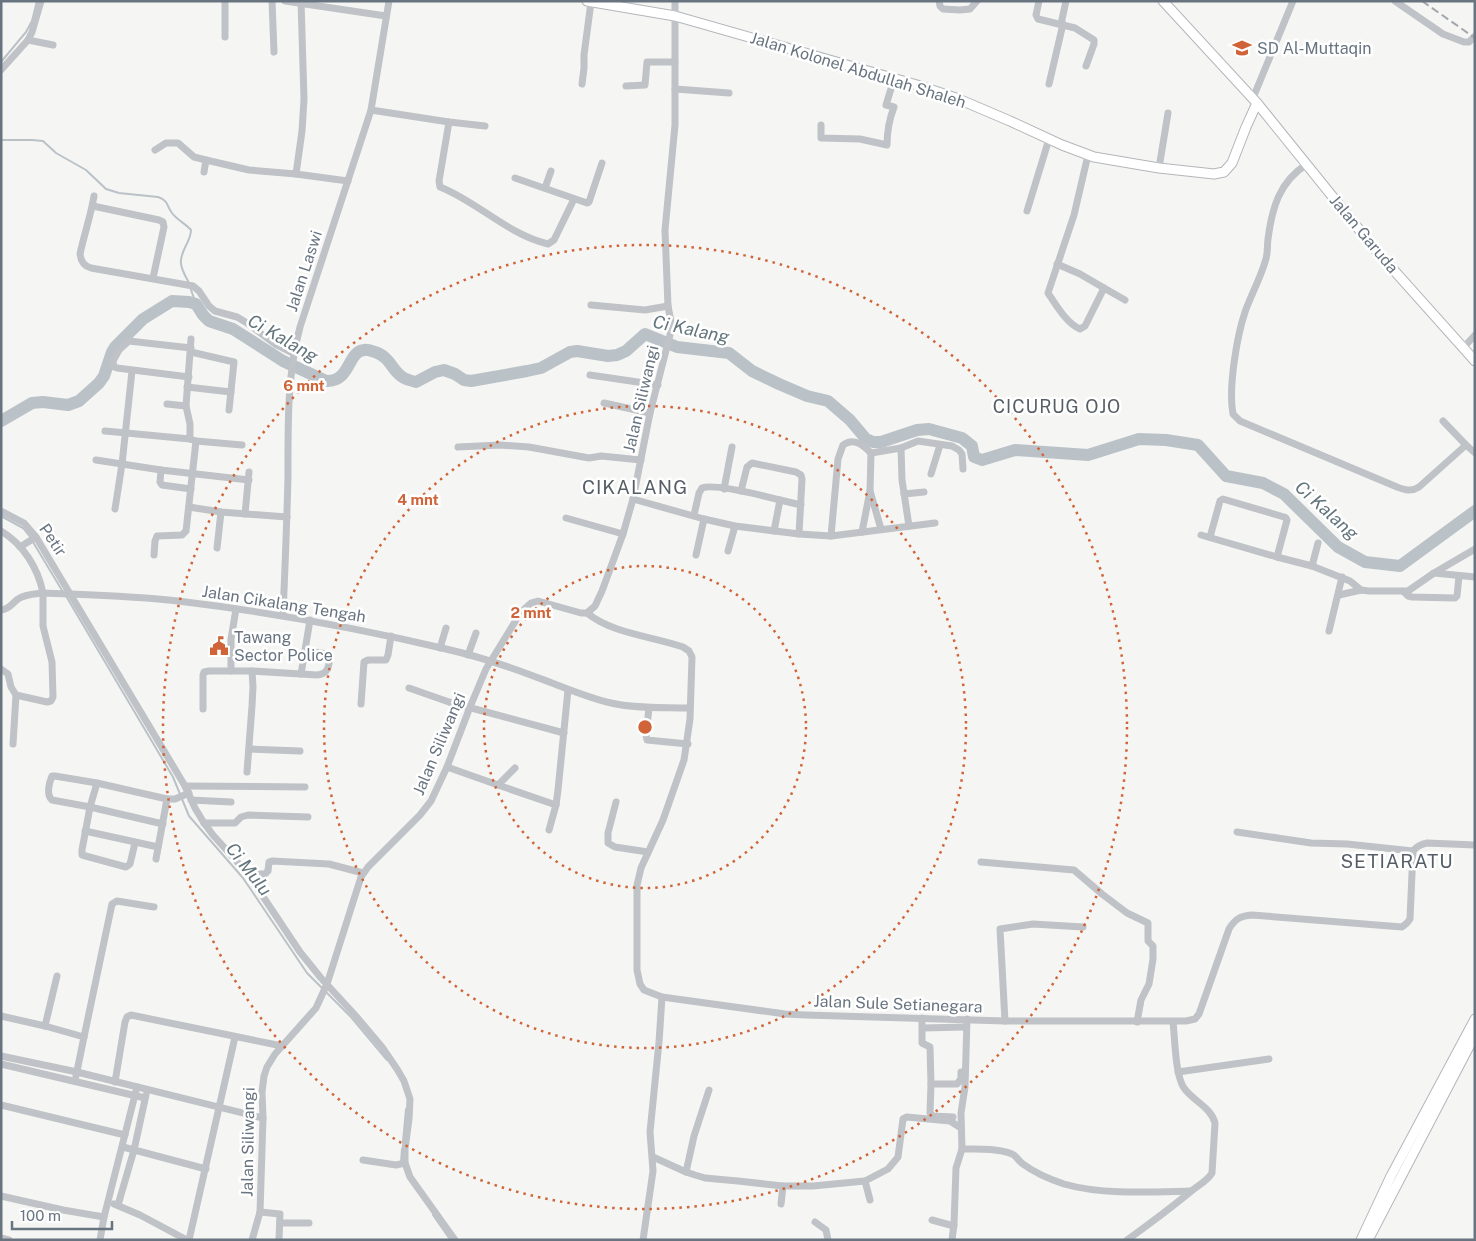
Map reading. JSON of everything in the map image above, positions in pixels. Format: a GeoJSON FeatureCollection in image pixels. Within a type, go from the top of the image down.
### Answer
{"type":"FeatureCollection","features":[{"type":"Feature","properties":{"kind":"main road","name":"Jalan Garuda"},"geometry":{"type":"LineString","coordinates":[[1163,1],[1255,100],[1374,248],[1475,361]]}},
{"type":"Feature","properties":{"kind":"main road","name":"Jalan Kolonel Abdullah Shaleh"},"geometry":{"type":"LineString","coordinates":[[589,2],[675,16],[917,85],[956,98],[1088,155],[1159,168],[1214,174],[1226,170],[1234,159],[1255,100]]}},
{"type":"Feature","properties":{"kind":"main road"},"geometry":{"type":"LineString","coordinates":[[1361,1240],[1391,1176],[1475,1019]]}},
{"type":"Feature","properties":{"kind":"main road"},"geometry":{"type":"LineString","coordinates":[[1368,1240],[1475,1035]]}},
{"type":"Feature","properties":{"kind":"street"},"geometry":{"type":"LineString","coordinates":[[1,70],[28,40],[35,26],[41,1]]}},
{"type":"Feature","properties":{"kind":"street"},"geometry":{"type":"LineString","coordinates":[[225,37],[226,1]]}},
{"type":"Feature","properties":{"kind":"street"},"geometry":{"type":"LineString","coordinates":[[272,1],[274,52]]}},
{"type":"Feature","properties":{"kind":"street"},"geometry":{"type":"LineString","coordinates":[[285,1],[386,16]]}},
{"type":"Feature","properties":{"kind":"street","name":"Jalan Laswi"},"geometry":{"type":"LineString","coordinates":[[283,615],[289,404],[293,356],[300,327],[371,110],[389,1]]}},
{"type":"Feature","properties":{"kind":"street","name":"Jalan Siliwangi"},"geometry":{"type":"LineString","coordinates":[[252,1240],[260,1212],[262,1092],[264,1076],[271,1059],[316,1008],[321,999],[361,877],[426,809],[447,768],[470,707],[491,661],[518,616],[532,603],[541,601],[576,612],[587,613],[593,610],[623,534],[633,499],[650,413],[669,340],[671,322],[668,306],[665,230],[674,144],[676,89],[675,1]]}},
{"type":"Feature","properties":{"kind":"street"},"geometry":{"type":"LineString","coordinates":[[939,1],[942,9],[960,10],[970,9],[977,1]]}},
{"type":"Feature","properties":{"kind":"street"},"geometry":{"type":"LineString","coordinates":[[1039,1],[1036,15],[1038,20],[1079,29],[1092,38],[1094,41],[1086,66]]}},
{"type":"Feature","properties":{"kind":"street"},"geometry":{"type":"LineString","coordinates":[[1049,84],[1066,1]]}},
{"type":"Feature","properties":{"kind":"street"},"geometry":{"type":"LineString","coordinates":[[1255,100],[1293,1]]}},
{"type":"Feature","properties":{"kind":"street"},"geometry":{"type":"LineString","coordinates":[[1395,1],[1443,34],[1464,42],[1469,42],[1475,36]]}},
{"type":"Feature","properties":{"kind":"street"},"geometry":{"type":"LineString","coordinates":[[296,174],[304,99],[301,2]]}},
{"type":"Feature","properties":{"kind":"street"},"geometry":{"type":"LineString","coordinates":[[582,84],[589,2]]}},
{"type":"Feature","properties":{"kind":"street"},"geometry":{"type":"LineString","coordinates":[[28,40],[53,45]]}},
{"type":"Feature","properties":{"kind":"street"},"geometry":{"type":"LineString","coordinates":[[626,86],[645,85],[647,62],[675,62]]}},
{"type":"Feature","properties":{"kind":"street"},"geometry":{"type":"LineString","coordinates":[[821,124],[821,138],[860,139],[887,146],[889,120],[894,107],[886,105],[894,79]]}},
{"type":"Feature","properties":{"kind":"street"},"geometry":{"type":"LineString","coordinates":[[676,89],[729,93]]}},
{"type":"Feature","properties":{"kind":"street"},"geometry":{"type":"LineString","coordinates":[[371,110],[485,126]]}},
{"type":"Feature","properties":{"kind":"street"},"geometry":{"type":"LineString","coordinates":[[1159,168],[1168,113]]}},
{"type":"Feature","properties":{"kind":"street"},"geometry":{"type":"LineString","coordinates":[[449,122],[439,181],[440,187],[460,196],[495,220],[519,233],[548,244],[554,240],[574,199]]}},
{"type":"Feature","properties":{"kind":"street"},"geometry":{"type":"LineString","coordinates":[[1027,211],[1049,139]]}},
{"type":"Feature","properties":{"kind":"street"},"geometry":{"type":"LineString","coordinates":[[155,150],[166,143],[178,142],[194,158],[249,170],[348,181]]}},
{"type":"Feature","properties":{"kind":"street"},"geometry":{"type":"LineString","coordinates":[[1088,155],[1074,215],[1048,294],[1061,311],[1080,329],[1084,328],[1104,288]]}},
{"type":"Feature","properties":{"kind":"street"},"geometry":{"type":"LineString","coordinates":[[204,172],[206,160]]}},
{"type":"Feature","properties":{"kind":"street"},"geometry":{"type":"LineString","coordinates":[[515,178],[584,203],[589,202],[602,163]]}},
{"type":"Feature","properties":{"kind":"street"},"geometry":{"type":"LineString","coordinates":[[1306,164],[1291,175],[1277,200],[1271,223],[1265,262],[1246,311],[1237,343],[1232,410],[1240,421],[1409,491],[1419,487],[1466,445]]}},
{"type":"Feature","properties":{"kind":"street"},"geometry":{"type":"LineString","coordinates":[[545,188],[551,171]]}},
{"type":"Feature","properties":{"kind":"street"},"geometry":{"type":"LineString","coordinates":[[94,196],[80,254],[83,263],[91,268],[189,286],[199,291],[209,306],[215,311],[237,317],[293,356]]}},
{"type":"Feature","properties":{"kind":"street"},"geometry":{"type":"LineString","coordinates":[[92,206],[163,222],[164,227],[153,278]]}},
{"type":"Feature","properties":{"kind":"street"},"geometry":{"type":"LineString","coordinates":[[1057,264],[1080,274],[1125,300]]}},
{"type":"Feature","properties":{"kind":"street"},"geometry":{"type":"LineString","coordinates":[[591,305],[645,310],[668,306]]}},
{"type":"Feature","properties":{"kind":"street"},"geometry":{"type":"LineString","coordinates":[[1463,348],[1475,335]]}},
{"type":"Feature","properties":{"kind":"street"},"geometry":{"type":"LineString","coordinates":[[154,555],[157,536],[182,535],[186,532],[193,473],[193,440],[186,406],[191,339]]}},
{"type":"Feature","properties":{"kind":"street"},"geometry":{"type":"LineString","coordinates":[[189,377],[132,371],[116,368],[113,363],[117,353],[129,341],[191,350],[234,362],[229,410]]}},
{"type":"Feature","properties":{"kind":"street"},"geometry":{"type":"LineString","coordinates":[[115,508],[122,464],[132,371]]}},
{"type":"Feature","properties":{"kind":"street"},"geometry":{"type":"LineString","coordinates":[[590,375],[658,385]]}},
{"type":"Feature","properties":{"kind":"street"},"geometry":{"type":"LineString","coordinates":[[187,388],[231,392]]}},
{"type":"Feature","properties":{"kind":"street"},"geometry":{"type":"LineString","coordinates":[[604,403],[650,413]]}},
{"type":"Feature","properties":{"kind":"street"},"geometry":{"type":"LineString","coordinates":[[167,404],[186,406]]}},
{"type":"Feature","properties":{"kind":"street"},"geometry":{"type":"LineString","coordinates":[[1443,421],[1475,453]]}},
{"type":"Feature","properties":{"kind":"street"},"geometry":{"type":"LineString","coordinates":[[105,431],[242,445]]}},
{"type":"Feature","properties":{"kind":"street"},"geometry":{"type":"LineString","coordinates":[[871,454],[902,448],[918,441],[940,445],[946,444],[959,450],[963,458],[963,469]]}},
{"type":"Feature","properties":{"kind":"street"},"geometry":{"type":"LineString","coordinates":[[831,536],[838,459],[841,448],[847,442],[862,444],[871,454],[870,490],[862,532]]}},
{"type":"Feature","properties":{"kind":"street"},"geometry":{"type":"LineString","coordinates":[[931,474],[940,445]]}},
{"type":"Feature","properties":{"kind":"street"},"geometry":{"type":"LineString","coordinates":[[458,447],[527,446],[589,458],[601,456],[641,460]]}},
{"type":"Feature","properties":{"kind":"street"},"geometry":{"type":"LineString","coordinates":[[724,489],[732,447]]}},
{"type":"Feature","properties":{"kind":"street"},"geometry":{"type":"LineString","coordinates":[[902,448],[904,494],[909,526]]}},
{"type":"Feature","properties":{"kind":"street"},"geometry":{"type":"LineString","coordinates":[[96,460],[161,470],[249,476],[245,514]]}},
{"type":"Feature","properties":{"kind":"street"},"geometry":{"type":"LineString","coordinates":[[741,491],[746,470],[750,464],[754,463],[800,474],[802,478],[799,534]]}},
{"type":"Feature","properties":{"kind":"street"},"geometry":{"type":"LineString","coordinates":[[161,470],[160,482],[162,485],[191,489]]}},
{"type":"Feature","properties":{"kind":"street"},"geometry":{"type":"LineString","coordinates":[[694,515],[699,493],[702,488],[707,486],[801,504]]}},
{"type":"Feature","properties":{"kind":"street"},"geometry":{"type":"LineString","coordinates":[[870,490],[881,529]]}},
{"type":"Feature","properties":{"kind":"street"},"geometry":{"type":"LineString","coordinates":[[904,494],[924,492]]}},
{"type":"Feature","properties":{"kind":"street"},"geometry":{"type":"LineString","coordinates":[[633,499],[735,526],[799,534],[831,536],[935,524]]}},
{"type":"Feature","properties":{"kind":"street"},"geometry":{"type":"LineString","coordinates":[[1210,537],[1222,499],[1284,517],[1287,520],[1277,557]]}},
{"type":"Feature","properties":{"kind":"street"},"geometry":{"type":"LineString","coordinates":[[774,531],[780,500]]}},
{"type":"Feature","properties":{"kind":"street"},"geometry":{"type":"LineString","coordinates":[[189,507],[221,512],[287,517]]}},
{"type":"Feature","properties":{"kind":"street","name":"Petir"},"geometry":{"type":"LineString","coordinates":[[1,511],[24,523],[70,594],[204,823],[248,874],[300,952],[382,1047],[404,1081],[410,1099],[405,1163]]}},
{"type":"Feature","properties":{"kind":"street"},"geometry":{"type":"LineString","coordinates":[[217,548],[221,512]]}},
{"type":"Feature","properties":{"kind":"street"},"geometry":{"type":"LineString","coordinates":[[566,518],[623,534]]}},
{"type":"Feature","properties":{"kind":"street"},"geometry":{"type":"LineString","coordinates":[[696,554],[704,519]]}},
{"type":"Feature","properties":{"kind":"street"},"geometry":{"type":"LineString","coordinates":[[728,551],[735,526]]}},
{"type":"Feature","properties":{"kind":"street"},"geometry":{"type":"LineString","coordinates":[[1,531],[20,546],[36,572],[43,593],[43,626],[52,662],[53,697],[50,701],[16,695]]}},
{"type":"Feature","properties":{"kind":"street"},"geometry":{"type":"LineString","coordinates":[[1201,535],[1312,566],[1342,577],[1361,590],[1369,592],[1408,592],[1434,573],[1475,549]]}},
{"type":"Feature","properties":{"kind":"street"},"geometry":{"type":"LineString","coordinates":[[20,546],[33,539]]}},
{"type":"Feature","properties":{"kind":"street"},"geometry":{"type":"LineString","coordinates":[[1312,566],[1318,543]]}},
{"type":"Feature","properties":{"kind":"street"},"geometry":{"type":"LineString","coordinates":[[1434,573],[1475,577]]}},
{"type":"Feature","properties":{"kind":"street"},"geometry":{"type":"LineString","coordinates":[[1404,592],[1410,597],[1455,598],[1457,596],[1459,576]]}},
{"type":"Feature","properties":{"kind":"street"},"geometry":{"type":"LineString","coordinates":[[1329,630],[1342,577]]}},
{"type":"Feature","properties":{"kind":"street"},"geometry":{"type":"LineString","coordinates":[[1339,595],[1361,590]]}},
{"type":"Feature","properties":{"kind":"street","name":"Jalan Cikalang Tengah"},"geometry":{"type":"LineString","coordinates":[[1,610],[8,609],[21,597],[43,593],[156,599],[283,615],[391,636],[491,661],[568,690],[611,703],[649,708],[690,708]]}},
{"type":"Feature","properties":{"kind":"street"},"geometry":{"type":"LineString","coordinates":[[231,671],[231,639],[236,609]]}},
{"type":"Feature","properties":{"kind":"street","name":"Jalan Sule Setianegara"},"geometry":{"type":"LineString","coordinates":[[587,613],[598,622],[680,646],[691,655],[688,744],[669,803],[639,875],[636,892],[637,970],[640,984],[644,990],[662,997],[785,1014],[1005,1021],[1173,1022],[1195,1018],[1199,1014],[1229,929],[1241,916],[1252,915],[1380,926],[1400,927],[1405,925],[1410,916],[1413,851]]}},
{"type":"Feature","properties":{"kind":"street"},"geometry":{"type":"LineString","coordinates":[[301,674],[310,620]]}},
{"type":"Feature","properties":{"kind":"street"},"geometry":{"type":"LineString","coordinates":[[440,648],[446,628]]}},
{"type":"Feature","properties":{"kind":"street"},"geometry":{"type":"LineString","coordinates":[[468,655],[476,633]]}},
{"type":"Feature","properties":{"kind":"street"},"geometry":{"type":"LineString","coordinates":[[361,704],[364,662],[368,660],[386,660],[391,636]]}},
{"type":"Feature","properties":{"kind":"street"},"geometry":{"type":"LineString","coordinates":[[203,709],[202,675],[204,672],[252,671],[322,675],[327,671],[330,658],[327,655],[305,650]]}},
{"type":"Feature","properties":{"kind":"street"},"geometry":{"type":"LineString","coordinates":[[1,669],[8,674],[11,687],[16,695],[13,744]]}},
{"type":"Feature","properties":{"kind":"street"},"geometry":{"type":"LineString","coordinates":[[247,772],[253,687],[252,671]]}},
{"type":"Feature","properties":{"kind":"street"},"geometry":{"type":"LineString","coordinates":[[409,688],[564,733]]}},
{"type":"Feature","properties":{"kind":"street"},"geometry":{"type":"LineString","coordinates":[[549,830],[556,805],[568,690]]}},
{"type":"Feature","properties":{"kind":"street"},"geometry":{"type":"LineString","coordinates":[[649,708],[646,735],[648,740],[688,744]]}},
{"type":"Feature","properties":{"kind":"street"},"geometry":{"type":"LineString","coordinates":[[249,749],[300,751]]}},
{"type":"Feature","properties":{"kind":"street"},"geometry":{"type":"LineString","coordinates":[[447,768],[556,805]]}},
{"type":"Feature","properties":{"kind":"street"},"geometry":{"type":"LineString","coordinates":[[498,785],[515,768]]}},
{"type":"Feature","properties":{"kind":"street"},"geometry":{"type":"LineString","coordinates":[[163,824],[50,799],[48,794],[50,778],[55,776],[97,782],[171,799],[188,793],[305,787]]}},
{"type":"Feature","properties":{"kind":"street"},"geometry":{"type":"LineString","coordinates":[[97,782],[85,831],[83,855],[127,866],[130,864],[135,842]]}},
{"type":"Feature","properties":{"kind":"street"},"geometry":{"type":"LineString","coordinates":[[188,793],[231,802]]}},
{"type":"Feature","properties":{"kind":"street"},"geometry":{"type":"LineString","coordinates":[[156,859],[163,824],[171,799]]}},
{"type":"Feature","properties":{"kind":"street"},"geometry":{"type":"LineString","coordinates":[[616,802],[608,833],[608,843],[648,852]]}},
{"type":"Feature","properties":{"kind":"street"},"geometry":{"type":"LineString","coordinates":[[204,823],[235,823],[241,817],[248,815],[308,817]]}},
{"type":"Feature","properties":{"kind":"street"},"geometry":{"type":"LineString","coordinates":[[85,831],[158,847]]}},
{"type":"Feature","properties":{"kind":"street"},"geometry":{"type":"LineString","coordinates":[[1237,832],[1311,843],[1347,844],[1413,851],[1423,844],[1475,845]]}},
{"type":"Feature","properties":{"kind":"street"},"geometry":{"type":"LineString","coordinates":[[248,874],[265,874],[268,871],[269,862],[272,861],[329,864],[364,873]]}},
{"type":"Feature","properties":{"kind":"street"},"geometry":{"type":"LineString","coordinates":[[981,862],[1074,870],[1127,913],[1148,923],[1148,941],[1153,946],[1153,959],[1149,984],[1141,1000],[1137,1022]]}},
{"type":"Feature","properties":{"kind":"street"},"geometry":{"type":"LineString","coordinates":[[76,1082],[112,904],[117,902],[154,907]]}},
{"type":"Feature","properties":{"kind":"street"},"geometry":{"type":"LineString","coordinates":[[1005,1021],[1000,928],[1033,924],[1083,927]]}},
{"type":"Feature","properties":{"kind":"street"},"geometry":{"type":"LineString","coordinates":[[45,1026],[57,976]]}},
{"type":"Feature","properties":{"kind":"street"},"geometry":{"type":"LineString","coordinates":[[643,1240],[652,1176],[653,1157],[650,1132],[662,997]]}},
{"type":"Feature","properties":{"kind":"street"},"geometry":{"type":"LineString","coordinates":[[115,1082],[125,1022],[131,1015],[282,1046]]}},
{"type":"Feature","properties":{"kind":"street"},"geometry":{"type":"LineString","coordinates":[[1,1016],[84,1037]]}},
{"type":"Feature","properties":{"kind":"street"},"geometry":{"type":"LineString","coordinates":[[922,1018],[922,1043],[930,1048],[931,1084],[929,1110],[931,1115],[953,1117]]}},
{"type":"Feature","properties":{"kind":"street"},"geometry":{"type":"LineString","coordinates":[[952,1240],[956,1168],[962,1149],[961,1113],[966,1067],[967,1019]]}},
{"type":"Feature","properties":{"kind":"street"},"geometry":{"type":"LineString","coordinates":[[1127,1240],[1208,1179],[1212,1173],[1215,1123],[1211,1114],[1183,1086],[1178,1072],[1173,1022]]}},
{"type":"Feature","properties":{"kind":"street"},"geometry":{"type":"LineString","coordinates":[[923,1028],[966,1027]]}},
{"type":"Feature","properties":{"kind":"street"},"geometry":{"type":"LineString","coordinates":[[109,1202],[188,1240],[206,1169],[235,1037]]}},
{"type":"Feature","properties":{"kind":"street"},"geometry":{"type":"LineString","coordinates":[[931,1084],[954,1085],[960,1082],[962,1047]]}},
{"type":"Feature","properties":{"kind":"street"},"geometry":{"type":"LineString","coordinates":[[1,1056],[77,1072],[263,1118]]}},
{"type":"Feature","properties":{"kind":"street"},"geometry":{"type":"LineString","coordinates":[[1178,1072],[1269,1059]]}},
{"type":"Feature","properties":{"kind":"street"},"geometry":{"type":"LineString","coordinates":[[32,1071],[34,1063]]}},
{"type":"Feature","properties":{"kind":"street"},"geometry":{"type":"LineString","coordinates":[[1,1064],[145,1098]]}},
{"type":"Feature","properties":{"kind":"street"},"geometry":{"type":"LineString","coordinates":[[100,1240],[104,1217],[137,1087]]}},
{"type":"Feature","properties":{"kind":"street"},"geometry":{"type":"LineString","coordinates":[[118,1205],[134,1150],[147,1090]]}},
{"type":"Feature","properties":{"kind":"street"},"geometry":{"type":"LineString","coordinates":[[686,1172],[694,1136],[709,1090]]}},
{"type":"Feature","properties":{"kind":"street"},"geometry":{"type":"LineString","coordinates":[[1,1105],[125,1136]]}},
{"type":"Feature","properties":{"kind":"street"},"geometry":{"type":"LineString","coordinates":[[653,1157],[686,1172],[705,1178],[783,1186],[813,1186],[865,1181],[888,1169],[898,1157],[902,1126],[907,1117],[950,1121],[961,1128]]}},
{"type":"Feature","properties":{"kind":"street"},"geometry":{"type":"LineString","coordinates":[[122,1147],[206,1169]]}},
{"type":"Feature","properties":{"kind":"street"},"geometry":{"type":"LineString","coordinates":[[962,1149],[999,1151],[1012,1154],[1020,1163],[1039,1175],[1075,1187],[1092,1190],[1142,1192],[1190,1191]]}},
{"type":"Feature","properties":{"kind":"street"},"geometry":{"type":"LineString","coordinates":[[363,1160],[396,1165],[405,1163],[410,1177],[455,1240]]}},
{"type":"Feature","properties":{"kind":"street"},"geometry":{"type":"LineString","coordinates":[[865,1181],[870,1200]]}},
{"type":"Feature","properties":{"kind":"street"},"geometry":{"type":"LineString","coordinates":[[781,1204],[783,1186]]}},
{"type":"Feature","properties":{"kind":"street"},"geometry":{"type":"LineString","coordinates":[[1,1196],[104,1217]]}},
{"type":"Feature","properties":{"kind":"street"},"geometry":{"type":"LineString","coordinates":[[260,1212],[279,1213],[281,1216],[279,1239]]}},
{"type":"Feature","properties":{"kind":"street"},"geometry":{"type":"LineString","coordinates":[[932,1220],[954,1226]]}},
{"type":"Feature","properties":{"kind":"street"},"geometry":{"type":"LineString","coordinates":[[815,1222],[826,1230],[828,1240]]}},
{"type":"Feature","properties":{"kind":"street"},"geometry":{"type":"LineString","coordinates":[[280,1223],[309,1223]]}},
{"type":"Feature","properties":{"kind":"street"},"geometry":{"type":"LineString","coordinates":[[1,1238],[9,1240]]}},
{"type":"Feature","properties":{"kind":"waterway","name":"Ci Mulu"},"geometry":{"type":"LineString","coordinates":[[1,62],[26,32],[32,21],[37,1]]}},
{"type":"Feature","properties":{"kind":"waterway"},"geometry":{"type":"LineString","coordinates":[[1,140],[43,141],[56,153],[86,170],[106,189],[119,193],[158,197],[164,200],[174,215],[191,230],[181,260],[182,269],[189,283]]}},
{"type":"Feature","properties":{"kind":"waterway"},"geometry":{"type":"LineString","coordinates":[[190,287],[196,304]]}},
{"type":"Feature","properties":{"kind":"waterway","name":"Ci Kalang"},"geometry":{"type":"LineString","coordinates":[[1,421],[32,403],[43,402],[68,405],[79,401],[104,376],[115,347],[143,319],[172,301],[189,302],[196,304],[209,321],[233,329],[283,361],[326,381],[340,377],[354,356],[365,350],[385,357],[400,375],[412,381],[416,382],[435,372],[444,370],[464,380],[471,381],[541,368],[570,352],[577,351],[608,356],[617,355],[626,351],[645,334],[677,347],[729,353],[752,371],[807,396],[828,401],[850,420],[866,439],[873,442],[881,442],[917,430],[929,429],[962,438],[972,446],[974,457],[982,460],[1015,450],[1088,455],[1139,439],[1166,440],[1198,445],[1226,476],[1263,483],[1284,494],[1338,547],[1365,562],[1400,566],[1475,511]]}},
{"type":"Feature","properties":{"kind":"waterway","name":"Ci Mulu"},"geometry":{"type":"LineString","coordinates":[[1,516],[23,528],[31,538]]}},
{"type":"Feature","properties":{"kind":"waterway","name":"Ci Mulu"},"geometry":{"type":"LineString","coordinates":[[33,542],[63,592]]}},
{"type":"Feature","properties":{"kind":"waterway","name":"Ci Mulu"},"geometry":{"type":"LineString","coordinates":[[66,596],[173,777],[189,816],[243,878],[307,973],[322,988]]}},
{"type":"Feature","properties":{"kind":"waterway","name":"Ci Mulu"},"geometry":{"type":"LineString","coordinates":[[325,991],[351,1017],[387,1060]]}},
{"type":"Feature","properties":{"kind":"waterway","name":"Ci Mulu"},"geometry":{"type":"LineString","coordinates":[[403,1142],[406,1109]]}},
{"type":"Feature","properties":{"kind":"waterway","name":"Ci Mulu"},"geometry":{"type":"LineString","coordinates":[[401,1162],[402,1149]]}},
{"type":"Feature","properties":{"kind":"waterway","name":"Ci Mulu"},"geometry":{"type":"LineString","coordinates":[[433,1215],[449,1238]]}},
{"type":"Feature","properties":{"kind":"railway"},"geometry":{"type":"LineString","coordinates":[[1422,1],[1475,38]]}},
{"type":"Feature","properties":{"kind":"place","name":"SD Al-Muttaqin"},"geometry":{"type":"Point","coordinates":[1242,48]}},
{"type":"Feature","properties":{"kind":"place","name":"Tawang Sector Police"},"geometry":{"type":"Point","coordinates":[219,646]}},
{"type":"Feature","properties":{"kind":"district","name":"CICURUG OJO"},"geometry":{"type":"Point","coordinates":[1057,406]}},
{"type":"Feature","properties":{"kind":"district","name":"CIKALANG"},"geometry":{"type":"Point","coordinates":[635,487]}},
{"type":"Feature","properties":{"kind":"district","name":"SETIARATU"},"geometry":{"type":"Point","coordinates":[1397,861]}}]}
